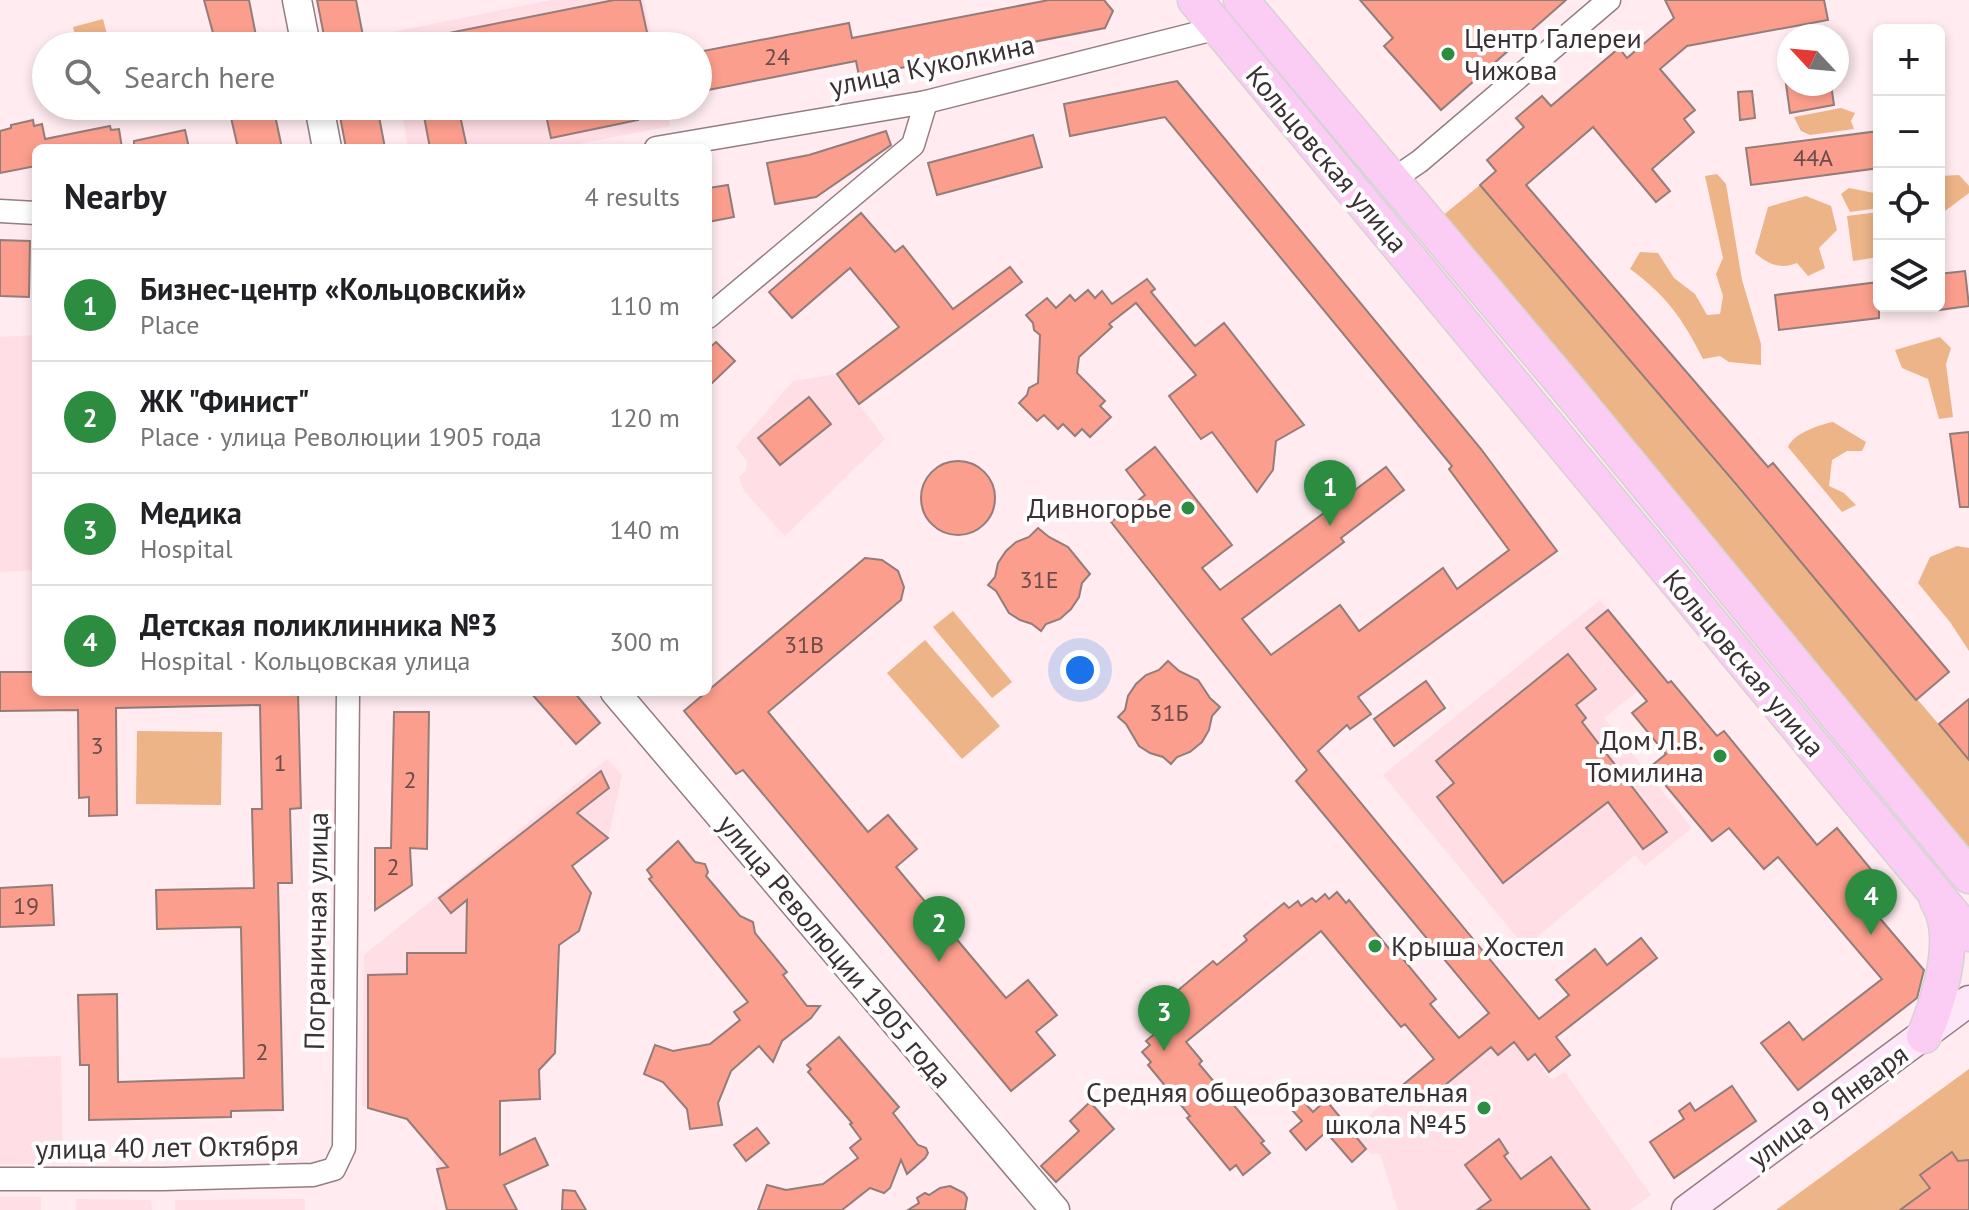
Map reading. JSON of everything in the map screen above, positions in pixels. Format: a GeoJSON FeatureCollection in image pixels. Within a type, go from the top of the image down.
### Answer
{"type":"FeatureCollection","features":[{"type":"Feature","properties":{"kind":"main road","name":"Кольцовская улица"},"geometry":{"type":"LineString","coordinates":[[1195,0],[1969,934]]}},
{"type":"Feature","properties":{"kind":"main road","name":"Кольцовская улица"},"geometry":{"type":"LineString","coordinates":[[1241,0],[1550,367],[1969,876]]}},
{"type":"Feature","properties":{"kind":"main road"},"geometry":{"type":"LineString","coordinates":[[1519,392],[1539,386],[1550,367]]}},
{"type":"Feature","properties":{"kind":"main road"},"geometry":{"type":"LineString","coordinates":[[1924,1036],[1938,996],[1946,946],[1944,911],[1928,886]]}},
{"type":"Feature","properties":{"kind":"main road","name":"улица 9 Января"},"geometry":{"type":"LineString","coordinates":[[1687,1210],[1969,1001]]}},
{"type":"Feature","properties":{"kind":"street"},"geometry":{"type":"LineString","coordinates":[[297,0],[303,32]]}},
{"type":"Feature","properties":{"kind":"street"},"geometry":{"type":"LineString","coordinates":[[1391,181],[1420,161],[1609,0]]}},
{"type":"Feature","properties":{"kind":"street","name":"улица Куколкина"},"geometry":{"type":"LineString","coordinates":[[679,144],[926,102],[1218,28]]}},
{"type":"Feature","properties":{"kind":"street"},"geometry":{"type":"LineString","coordinates":[[712,314],[913,145],[926,102]]}},
{"type":"Feature","properties":{"kind":"street"},"geometry":{"type":"LineString","coordinates":[[322,120],[326,144]]}},
{"type":"Feature","properties":{"kind":"street"},"geometry":{"type":"LineString","coordinates":[[0,211],[32,213]]}},
{"type":"Feature","properties":{"kind":"street","name":"Пограничная улица"},"geometry":{"type":"LineString","coordinates":[[334,1169],[344,1148],[348,696]]}},
{"type":"Feature","properties":{"kind":"street","name":"улица Революции 1905 года"},"geometry":{"type":"LineString","coordinates":[[618,696],[1055,1210]]}},
{"type":"Feature","properties":{"kind":"street","name":"улица 40 лет Октября"},"geometry":{"type":"LineString","coordinates":[[0,1179],[313,1175],[334,1169]]}},
{"type":"Feature","properties":{"kind":"shaded area"},"geometry":{"type":"Polygon","coordinates":[[[551,0],[644,0],[651,32],[393,32],[551,0]]]}},
{"type":"Feature","properties":{"kind":"shaded area"},"geometry":{"type":"Polygon","coordinates":[[[103,19],[106,32],[74,32],[73,27],[103,19]]]}},
{"type":"Feature","properties":{"kind":"shaded area"},"geometry":{"type":"Polygon","coordinates":[[[1841,108],[1855,113],[1851,121],[1854,129],[1810,135],[1801,131],[1794,117],[1841,108]]]}},
{"type":"Feature","properties":{"kind":"shaded area"},"geometry":{"type":"Polygon","coordinates":[[[403,120],[669,120],[670,126],[579,144],[407,144],[403,120]]]}},
{"type":"Feature","properties":{"kind":"shaded area"},"geometry":{"type":"Polygon","coordinates":[[[1717,174],[1726,184],[1742,280],[1761,344],[1761,365],[1729,362],[1720,356],[1703,359],[1672,309],[1654,288],[1630,269],[1640,252],[1658,253],[1674,278],[1695,294],[1707,315],[1720,314],[1723,296],[1716,274],[1723,258],[1705,176],[1717,174]]]}},
{"type":"Feature","properties":{"kind":"shaded area"},"geometry":{"type":"Polygon","coordinates":[[[1959,175],[1969,186],[1969,193],[1945,211],[1945,176],[1959,175]]]}},
{"type":"Feature","properties":{"kind":"shaded area"},"geometry":{"type":"Polygon","coordinates":[[[1480,185],[1969,760],[1969,847],[1441,217],[1480,185]]]}},
{"type":"Feature","properties":{"kind":"shaded area"},"geometry":{"type":"Polygon","coordinates":[[[1849,188],[1873,193],[1873,209],[1850,212],[1841,194],[1849,188]]]}},
{"type":"Feature","properties":{"kind":"shaded area"},"geometry":{"type":"Polygon","coordinates":[[[1806,196],[1831,206],[1837,230],[1819,248],[1825,268],[1808,276],[1797,263],[1774,265],[1755,253],[1768,207],[1806,196]]]}},
{"type":"Feature","properties":{"kind":"shaded area"},"geometry":{"type":"Polygon","coordinates":[[[1873,213],[1873,258],[1853,261],[1847,216],[1873,213]]]}},
{"type":"Feature","properties":{"kind":"shaded area"},"geometry":{"type":"Polygon","coordinates":[[[32,335],[32,570],[0,572],[0,337],[32,335]]]}},
{"type":"Feature","properties":{"kind":"shaded area"},"geometry":{"type":"Polygon","coordinates":[[[1940,337],[1951,348],[1946,364],[1953,417],[1939,419],[1928,379],[1902,368],[1895,350],[1940,337]]]}},
{"type":"Feature","properties":{"kind":"shaded area"},"geometry":{"type":"Polygon","coordinates":[[[837,374],[885,439],[785,536],[744,491],[739,477],[746,471],[747,461],[736,447],[793,381],[837,374]]]}},
{"type":"Feature","properties":{"kind":"shaded area"},"geometry":{"type":"Polygon","coordinates":[[[1833,422],[1866,442],[1862,451],[1847,451],[1832,460],[1829,486],[1844,493],[1856,505],[1842,512],[1788,447],[1801,434],[1833,422]]]}},
{"type":"Feature","properties":{"kind":"shaded area"},"geometry":{"type":"Polygon","coordinates":[[[1957,546],[1969,548],[1969,651],[1918,583],[1930,557],[1957,546]]]}},
{"type":"Feature","properties":{"kind":"shaded area"},"geometry":{"type":"Polygon","coordinates":[[[1600,600],[1660,673],[1604,718],[1692,828],[1645,866],[1635,855],[1525,947],[1383,775],[1600,600]]]}},
{"type":"Feature","properties":{"kind":"shaded area"},"geometry":{"type":"Polygon","coordinates":[[[953,611],[1012,682],[992,698],[933,627],[953,611]]]}},
{"type":"Feature","properties":{"kind":"shaded area"},"geometry":{"type":"Polygon","coordinates":[[[925,640],[1000,726],[962,759],[887,673],[925,640]]]}},
{"type":"Feature","properties":{"kind":"shaded area"},"geometry":{"type":"Polygon","coordinates":[[[137,731],[222,732],[221,805],[136,804],[137,731]]]}},
{"type":"Feature","properties":{"kind":"shaded area"},"geometry":{"type":"Polygon","coordinates":[[[607,759],[622,775],[608,838],[485,933],[491,1157],[517,1210],[447,1210],[433,1150],[407,1120],[362,1106],[364,955],[607,759]]]}},
{"type":"Feature","properties":{"kind":"shaded area","name":"Средняя общеобразовательная школа №45"},"geometry":{"type":"Polygon","coordinates":[[[1489,1013],[1528,1059],[1533,1056],[1552,1080],[1565,1072],[1651,1195],[1630,1210],[1398,1210],[1380,1154],[1370,1154],[1351,1132],[1489,1013]]]}},
{"type":"Feature","properties":{"kind":"shaded area"},"geometry":{"type":"Polygon","coordinates":[[[61,1056],[63,1163],[0,1164],[0,1058],[61,1056]]]}},
{"type":"Feature","properties":{"kind":"shaded area"},"geometry":{"type":"Polygon","coordinates":[[[1969,1069],[1969,1210],[1776,1210],[1969,1069]]]}},
{"type":"Feature","properties":{"kind":"shaded area"},"geometry":{"type":"Polygon","coordinates":[[[0,1197],[41,1197],[41,1210],[0,1210],[0,1197]]]}},
{"type":"Feature","properties":{"kind":"shaded area"},"geometry":{"type":"Polygon","coordinates":[[[76,1199],[151,1200],[152,1210],[76,1210],[76,1199]]]}},
{"type":"Feature","properties":{"kind":"shaded area"},"geometry":{"type":"Polygon","coordinates":[[[305,1199],[305,1210],[175,1210],[175,1200],[305,1199]]]}},
{"type":"Feature","properties":{"kind":"building"},"geometry":{"type":"Polygon","coordinates":[[[204,0],[249,0],[255,32],[213,32],[204,0]]]}},
{"type":"Feature","properties":{"kind":"building"},"geometry":{"type":"Polygon","coordinates":[[[317,0],[356,0],[362,32],[323,32],[317,0]]]}},
{"type":"Feature","properties":{"kind":"building"},"geometry":{"type":"Polygon","coordinates":[[[614,0],[640,0],[647,32],[454,32],[614,0]]]}},
{"type":"Feature","properties":{"kind":"building"},"geometry":{"type":"Polygon","coordinates":[[[1049,0],[1104,0],[1113,11],[1105,28],[859,76],[856,61],[712,89],[712,49],[849,23],[852,38],[1049,0]]]}},
{"type":"Feature","properties":{"kind":"building","name":"Центр Галереи Чижова"},"geometry":{"type":"Polygon","coordinates":[[[1360,0],[1566,0],[1441,110],[1384,46],[1393,38],[1360,0]]]}},
{"type":"Feature","properties":{"kind":"building"},"geometry":{"type":"Polygon","coordinates":[[[1665,0],[1824,0],[1828,20],[1777,24],[1777,29],[1687,46],[1660,69],[1695,110],[1684,119],[1694,132],[1652,169],[1670,191],[1656,202],[1593,127],[1526,185],[1768,467],[1773,463],[1949,672],[1916,700],[1480,185],[1496,171],[1487,160],[1524,127],[1516,118],[1542,96],[1551,106],[1619,48],[1627,58],[1674,18],[1665,0]]]}},
{"type":"Feature","properties":{"kind":"building"},"geometry":{"type":"Polygon","coordinates":[[[1177,81],[1481,449],[1557,551],[1358,697],[1371,714],[1350,729],[1347,725],[1318,751],[1539,1019],[1569,995],[1556,980],[1595,949],[1607,965],[1641,938],[1657,958],[1556,1037],[1570,1055],[1549,1072],[1535,1054],[1528,1060],[1514,1042],[1498,1055],[1491,1047],[1421,1105],[1404,1084],[1434,1059],[1405,1024],[1401,1027],[1321,931],[1186,1042],[1202,1061],[1199,1064],[1264,1141],[1261,1143],[1270,1153],[1243,1175],[1236,1165],[1230,1170],[1187,1118],[1190,1116],[1148,1065],[1151,1062],[1142,1052],[1150,1045],[1146,1041],[1166,1024],[1159,1015],[1169,1007],[1164,1002],[1213,961],[1217,965],[1247,940],[1244,936],[1284,903],[1289,908],[1298,901],[1301,906],[1312,898],[1316,902],[1325,894],[1329,899],[1337,892],[1346,903],[1349,900],[1436,999],[1430,1004],[1459,1038],[1489,1013],[1296,781],[1307,770],[1111,522],[1145,495],[1126,470],[1155,447],[1232,545],[1202,568],[1220,590],[1386,467],[1404,490],[1341,538],[1344,542],[1242,619],[1271,655],[1340,605],[1359,631],[1443,568],[1457,589],[1509,550],[1449,469],[1452,466],[1165,117],[1070,136],[1064,104],[1177,81]]]}},
{"type":"Feature","properties":{"kind":"building"},"geometry":{"type":"Polygon","coordinates":[[[1752,91],[1755,118],[1740,120],[1738,92],[1752,91]]]}},
{"type":"Feature","properties":{"kind":"building"},"geometry":{"type":"Polygon","coordinates":[[[1788,96],[1833,96],[1834,105],[1790,113],[1788,96]]]}},
{"type":"Feature","properties":{"kind":"building"},"geometry":{"type":"Polygon","coordinates":[[[33,120],[34,126],[42,124],[45,139],[110,126],[111,130],[119,129],[121,144],[32,144],[32,167],[0,173],[0,131],[11,128],[11,125],[33,120]]]}},
{"type":"Feature","properties":{"kind":"building"},"geometry":{"type":"Polygon","coordinates":[[[232,120],[276,120],[281,144],[237,144],[232,120]]]}},
{"type":"Feature","properties":{"kind":"building"},"geometry":{"type":"Polygon","coordinates":[[[341,120],[380,120],[384,144],[345,144],[341,120]]]}},
{"type":"Feature","properties":{"kind":"building"},"geometry":{"type":"Polygon","coordinates":[[[425,120],[461,120],[466,144],[429,144],[425,120]]]}},
{"type":"Feature","properties":{"kind":"building"},"geometry":{"type":"Polygon","coordinates":[[[547,120],[638,120],[551,138],[547,120]]]}},
{"type":"Feature","properties":{"kind":"building"},"geometry":{"type":"Polygon","coordinates":[[[185,130],[188,144],[134,144],[134,141],[185,130]]]}},
{"type":"Feature","properties":{"kind":"building"},"geometry":{"type":"Polygon","coordinates":[[[886,131],[891,145],[816,197],[775,204],[767,163],[809,155],[886,131]]]}},
{"type":"Feature","properties":{"kind":"building"},"geometry":{"type":"Polygon","coordinates":[[[1873,132],[1873,169],[1751,185],[1746,148],[1873,132]]]}},
{"type":"Feature","properties":{"kind":"building"},"geometry":{"type":"Polygon","coordinates":[[[1033,135],[1042,167],[937,195],[928,163],[1033,135]]]}},
{"type":"Feature","properties":{"kind":"building"},"geometry":{"type":"Polygon","coordinates":[[[728,185],[734,217],[712,221],[712,187],[728,185]]]}},
{"type":"Feature","properties":{"kind":"building"},"geometry":{"type":"Polygon","coordinates":[[[861,213],[895,252],[903,246],[953,309],[1010,267],[1022,282],[859,404],[837,374],[899,327],[850,268],[792,318],[769,292],[861,213]]]}},
{"type":"Feature","properties":{"kind":"building"},"geometry":{"type":"Polygon","coordinates":[[[0,240],[30,241],[29,297],[0,296],[0,240]]]}},
{"type":"Feature","properties":{"kind":"building"},"geometry":{"type":"Polygon","coordinates":[[[1965,271],[1969,306],[1945,309],[1945,273],[1965,271]]]}},
{"type":"Feature","properties":{"kind":"building"},"geometry":{"type":"Polygon","coordinates":[[[1147,279],[1155,289],[1151,292],[1195,346],[1224,323],[1304,425],[1276,441],[1273,470],[1257,492],[1212,432],[1201,439],[1169,396],[1196,375],[1136,303],[1109,324],[1112,327],[1079,357],[1077,373],[1105,401],[1100,406],[1111,417],[1090,437],[1082,429],[1075,436],[1063,424],[1058,429],[1044,415],[1037,421],[1019,403],[1029,388],[1038,383],[1040,335],[1026,315],[1047,298],[1056,308],[1070,295],[1075,301],[1088,290],[1095,298],[1102,291],[1112,304],[1147,279]]]}},
{"type":"Feature","properties":{"kind":"building"},"geometry":{"type":"Polygon","coordinates":[[[1873,283],[1873,312],[1879,312],[1879,318],[1779,330],[1775,295],[1873,283]]]}},
{"type":"Feature","properties":{"kind":"building"},"geometry":{"type":"Polygon","coordinates":[[[716,342],[735,361],[712,383],[712,346],[716,342]]]}},
{"type":"Feature","properties":{"kind":"building"},"geometry":{"type":"Polygon","coordinates":[[[809,397],[831,424],[780,465],[758,438],[809,397]]]}},
{"type":"Feature","properties":{"kind":"building"},"geometry":{"type":"Polygon","coordinates":[[[1969,432],[1969,507],[1960,507],[1950,434],[1969,432]]]}},
{"type":"Feature","properties":{"kind":"building"},"geometry":{"type":"Polygon","coordinates":[[[958,461],[979,467],[989,477],[995,498],[989,519],[979,529],[958,535],[937,529],[927,519],[921,498],[927,477],[937,467],[958,461]]]}},
{"type":"Feature","properties":{"kind":"building"},"geometry":{"type":"Polygon","coordinates":[[[1038,528],[1068,547],[1090,574],[1082,583],[1079,597],[1071,609],[1060,619],[1046,624],[1041,631],[1009,613],[996,591],[988,585],[995,577],[998,563],[1006,551],[1038,528]]]}},
{"type":"Feature","properties":{"kind":"building"},"geometry":{"type":"Polygon","coordinates":[[[865,558],[882,560],[898,571],[904,587],[901,600],[768,712],[868,832],[888,815],[917,849],[896,867],[1006,998],[1028,980],[1057,1015],[1036,1032],[1055,1055],[1011,1091],[743,770],[736,774],[684,711],[702,696],[712,696],[712,687],[865,558]]]}},
{"type":"Feature","properties":{"kind":"building"},"geometry":{"type":"Polygon","coordinates":[[[1608,610],[1717,736],[1724,731],[1817,845],[1837,828],[1879,879],[1860,895],[1924,970],[1917,998],[1798,1090],[1761,1043],[1789,1022],[1803,1040],[1882,979],[1778,857],[1764,869],[1729,828],[1712,841],[1650,767],[1666,754],[1632,713],[1647,701],[1586,628],[1608,610]]]}},
{"type":"Feature","properties":{"kind":"building"},"geometry":{"type":"Polygon","coordinates":[[[1568,654],[1596,689],[1576,705],[1586,718],[1582,722],[1667,832],[1643,849],[1608,802],[1503,883],[1437,797],[1454,783],[1436,761],[1568,654]]]}},
{"type":"Feature","properties":{"kind":"building"},"geometry":{"type":"Polygon","coordinates":[[[1168,661],[1179,671],[1198,680],[1220,707],[1212,716],[1202,742],[1171,764],[1139,746],[1118,717],[1125,710],[1128,696],[1136,684],[1168,661]]]}},
{"type":"Feature","properties":{"kind":"building"},"geometry":{"type":"Polygon","coordinates":[[[0,672],[32,672],[32,696],[298,696],[301,808],[290,809],[292,883],[278,883],[283,1110],[231,1111],[231,1117],[89,1120],[89,1065],[80,1065],[78,995],[117,994],[118,1082],[244,1078],[241,927],[157,929],[156,890],[254,888],[252,809],[262,809],[260,705],[116,708],[117,815],[89,816],[89,797],[79,798],[78,710],[0,711],[0,672]]]}},
{"type":"Feature","properties":{"kind":"building"},"geometry":{"type":"Polygon","coordinates":[[[1426,681],[1445,708],[1394,746],[1374,719],[1426,681]]]}},
{"type":"Feature","properties":{"kind":"building"},"geometry":{"type":"Polygon","coordinates":[[[534,696],[577,696],[600,723],[576,744],[534,696]]]}},
{"type":"Feature","properties":{"kind":"building"},"geometry":{"type":"Polygon","coordinates":[[[1969,699],[1969,760],[1939,724],[1969,699]]]}},
{"type":"Feature","properties":{"kind":"building"},"geometry":{"type":"Polygon","coordinates":[[[394,712],[429,712],[427,849],[410,848],[412,885],[375,910],[375,848],[391,848],[394,712]]]}},
{"type":"Feature","properties":{"kind":"building"},"geometry":{"type":"Polygon","coordinates":[[[601,771],[609,788],[577,813],[608,838],[572,866],[591,893],[579,931],[559,945],[555,1053],[539,1070],[540,1099],[500,1101],[500,1155],[535,1138],[548,1165],[504,1185],[517,1210],[447,1210],[437,1169],[448,1167],[407,1119],[368,1108],[368,975],[407,974],[407,953],[466,953],[467,900],[451,913],[439,898],[601,771]]]}},
{"type":"Feature","properties":{"kind":"building"},"geometry":{"type":"Polygon","coordinates":[[[678,841],[695,862],[705,864],[706,876],[740,916],[753,922],[755,933],[787,972],[783,975],[807,1006],[820,1006],[811,1018],[782,1041],[773,1062],[759,1046],[731,1071],[718,1103],[722,1125],[690,1129],[687,1109],[663,1082],[644,1074],[655,1045],[673,1051],[710,1044],[740,1020],[734,1012],[748,1002],[649,879],[652,877],[647,870],[678,841]]]}},
{"type":"Feature","properties":{"kind":"building"},"geometry":{"type":"Polygon","coordinates":[[[52,885],[54,925],[0,927],[0,888],[52,885]]]}},
{"type":"Feature","properties":{"kind":"building"},"geometry":{"type":"Polygon","coordinates":[[[839,1037],[899,1107],[893,1113],[928,1153],[907,1174],[901,1160],[890,1188],[884,1193],[870,1188],[842,1210],[758,1210],[767,1185],[786,1190],[823,1184],[858,1158],[850,1148],[861,1139],[852,1123],[808,1072],[811,1069],[807,1065],[839,1037]]]}},
{"type":"Feature","properties":{"kind":"building"},"geometry":{"type":"Polygon","coordinates":[[[1732,1086],[1756,1121],[1674,1178],[1650,1142],[1684,1119],[1679,1111],[1690,1103],[1695,1111],[1732,1086]]]}},
{"type":"Feature","properties":{"kind":"building"},"geometry":{"type":"Polygon","coordinates":[[[1301,1099],[1313,1112],[1326,1100],[1366,1149],[1352,1162],[1326,1132],[1306,1150],[1290,1131],[1302,1121],[1291,1109],[1301,1099]]]}},
{"type":"Feature","properties":{"kind":"building"},"geometry":{"type":"Polygon","coordinates":[[[1090,1102],[1114,1129],[1056,1182],[1041,1166],[1079,1131],[1070,1121],[1090,1102]]]}},
{"type":"Feature","properties":{"kind":"building"},"geometry":{"type":"Polygon","coordinates":[[[757,1128],[769,1143],[746,1161],[734,1145],[757,1128]]]}},
{"type":"Feature","properties":{"kind":"building"},"geometry":{"type":"Polygon","coordinates":[[[1499,1139],[1508,1153],[1504,1156],[1521,1179],[1551,1157],[1590,1210],[1477,1210],[1491,1200],[1465,1165],[1499,1139]]]}},
{"type":"Feature","properties":{"kind":"building"},"geometry":{"type":"Polygon","coordinates":[[[1952,1152],[1958,1161],[1969,1160],[1969,1210],[1900,1210],[1930,1188],[1920,1175],[1952,1152]]]}},
{"type":"Feature","properties":{"kind":"building"},"geometry":{"type":"Polygon","coordinates":[[[950,1186],[964,1193],[967,1198],[965,1210],[908,1210],[919,1203],[917,1198],[925,1193],[929,1195],[950,1186]]]}},
{"type":"Feature","properties":{"kind":"building"},"geometry":{"type":"Polygon","coordinates":[[[563,1190],[575,1191],[586,1210],[562,1210],[563,1190]]]}},
{"type":"Feature","properties":{"kind":"place","name":"Центр Галереи Чижова"},"geometry":{"type":"Point","coordinates":[1448,54]}},
{"type":"Feature","properties":{"kind":"place","name":"Дивногорье"},"geometry":{"type":"Point","coordinates":[1188,508]}},
{"type":"Feature","properties":{"kind":"place","name":"Бизнес-центр «Кольцовский»"},"geometry":{"type":"Point","coordinates":[1330,526]}},
{"type":"Feature","properties":{"kind":"place","name":"Дом Л.В. Томилина"},"geometry":{"type":"Point","coordinates":[1720,756]}},
{"type":"Feature","properties":{"kind":"place","name":"Детская поликлинника №3"},"geometry":{"type":"Point","coordinates":[1871,935]}},
{"type":"Feature","properties":{"kind":"place","name":"Крыша Хостел"},"geometry":{"type":"Point","coordinates":[1375,946]}},
{"type":"Feature","properties":{"kind":"place","name":"ЖК \"Финист\""},"geometry":{"type":"Point","coordinates":[939,962]}},
{"type":"Feature","properties":{"kind":"place","name":"Медика"},"geometry":{"type":"Point","coordinates":[1164,1051]}},
{"type":"Feature","properties":{"kind":"place","name":"Средняя общеобразовательная школа №45"},"geometry":{"type":"Point","coordinates":[1484,1108]}}]}
